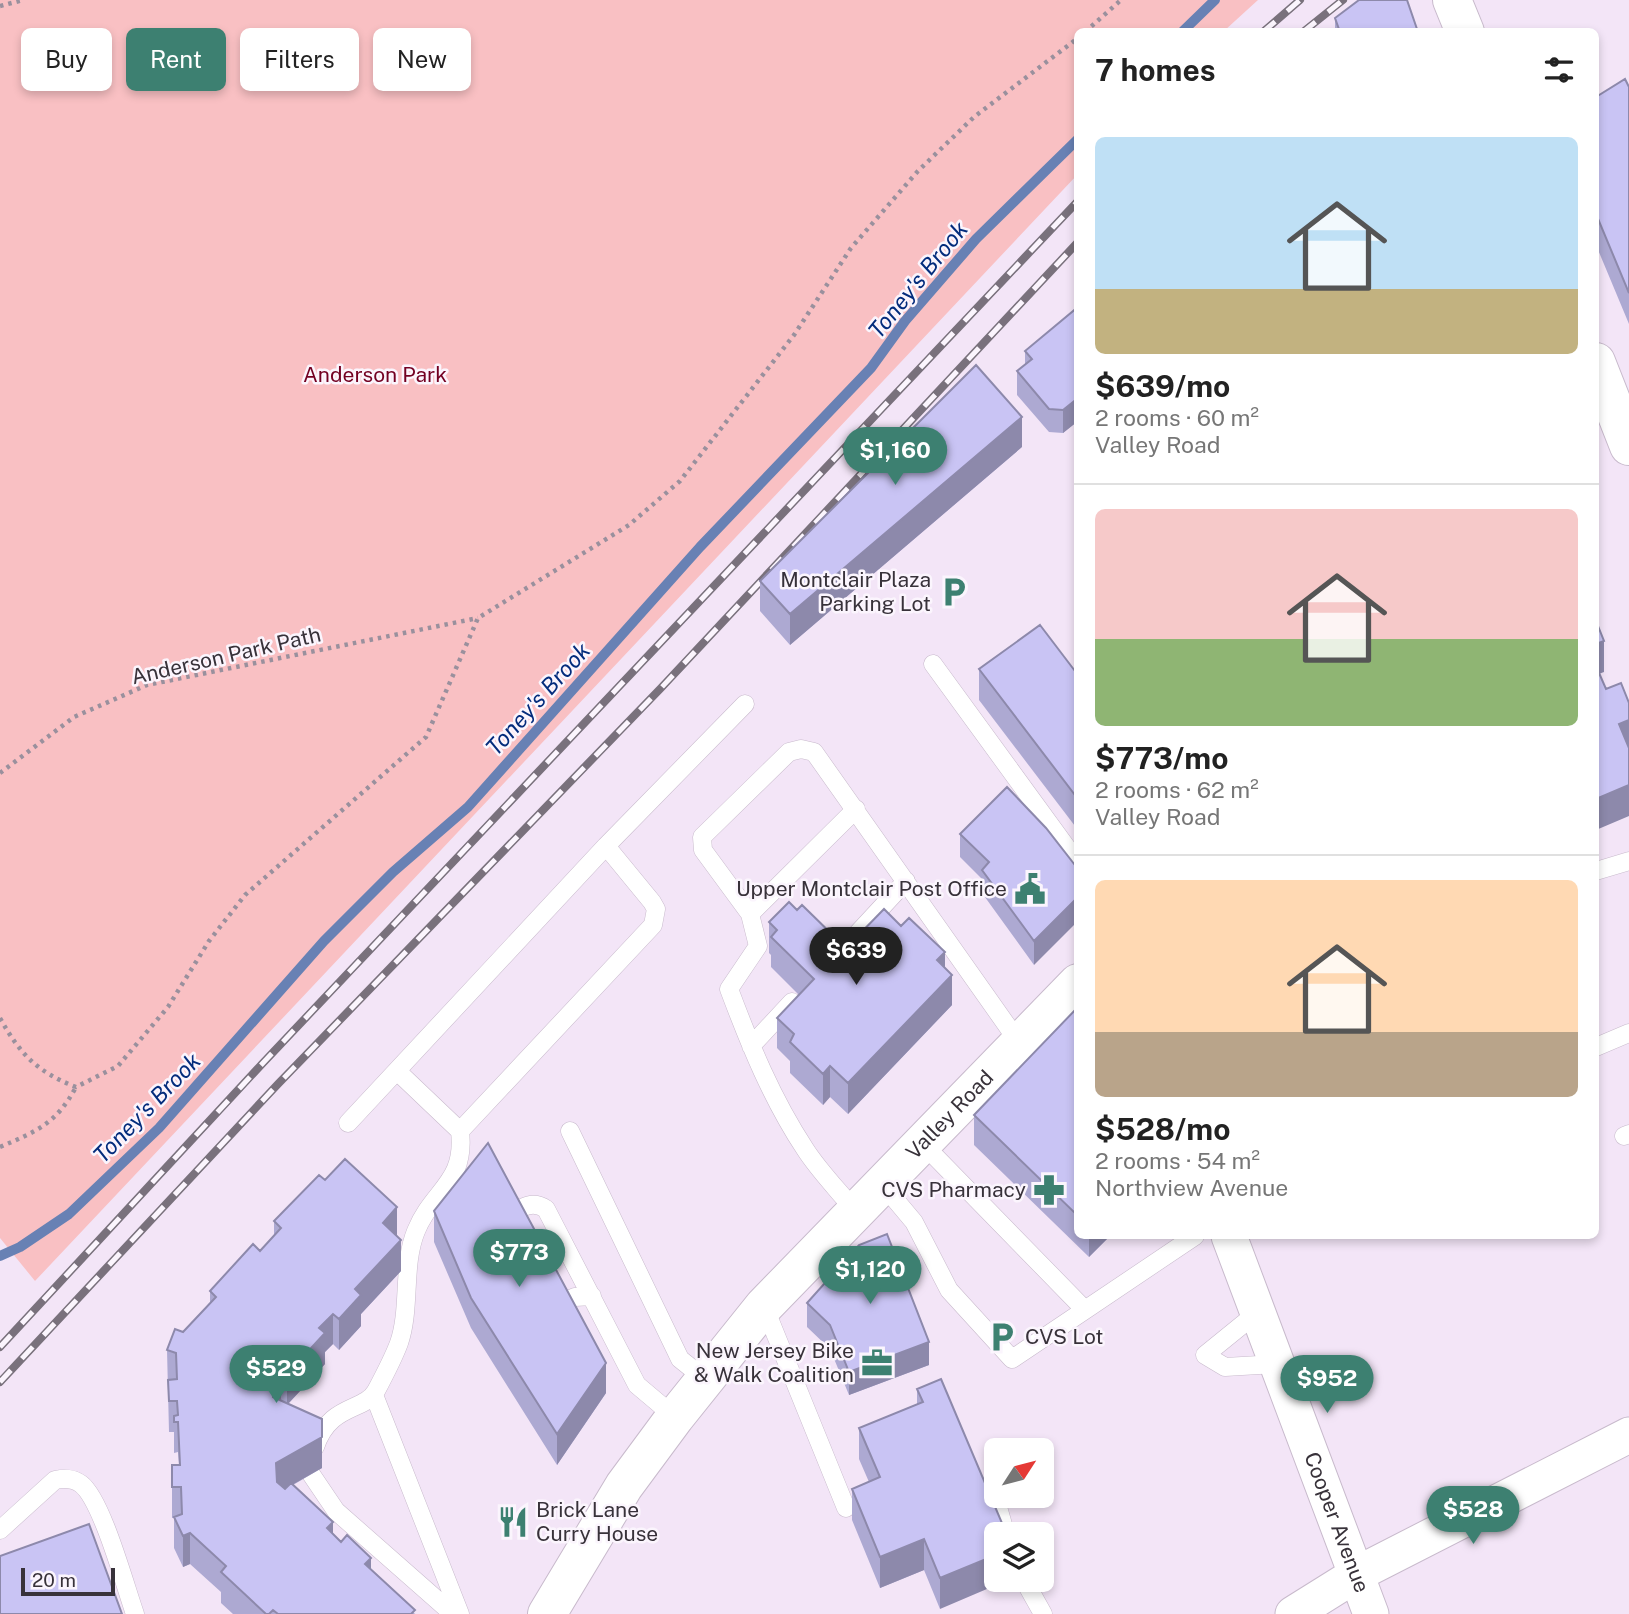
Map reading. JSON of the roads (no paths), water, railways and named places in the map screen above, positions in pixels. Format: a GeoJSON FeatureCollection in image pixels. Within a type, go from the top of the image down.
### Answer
{"type":"FeatureCollection","features":[{"type":"Feature","properties":{"kind":"main road"},"geometry":{"type":"LineString","coordinates":[[1452,0],[1463,28]]}},
{"type":"Feature","properties":{"kind":"main road"},"geometry":{"type":"LineString","coordinates":[[1599,371],[1618,429]]}},
{"type":"Feature","properties":{"kind":"main road","name":"Valley Road"},"geometry":{"type":"LineString","coordinates":[[547,1614],[624,1486],[675,1417],[764,1306],[1074,987]]}},
{"type":"Feature","properties":{"kind":"street","name":"Cooper Avenue"},"geometry":{"type":"LineString","coordinates":[[1229,1239],[1371,1614]]}},
{"type":"Feature","properties":{"kind":"street"},"geometry":{"type":"LineString","coordinates":[[1293,1614],[1357,1574],[1629,1435]]}},
{"type":"Feature","properties":{"kind":"lane"},"geometry":{"type":"LineString","coordinates":[[933,664],[1074,858]]}},
{"type":"Feature","properties":{"kind":"lane"},"geometry":{"type":"LineString","coordinates":[[348,1123],[607,846],[745,704]]}},
{"type":"Feature","properties":{"kind":"lane"},"geometry":{"type":"LineString","coordinates":[[856,1212],[806,1152],[776,1102],[751,1046],[729,989],[758,946],[750,914],[703,850],[702,838],[795,750],[807,749],[819,756],[1020,1044]]}},
{"type":"Feature","properties":{"kind":"lane"},"geometry":{"type":"LineString","coordinates":[[750,914],[856,809]]}},
{"type":"Feature","properties":{"kind":"lane"},"geometry":{"type":"LineString","coordinates":[[460,1131],[653,925],[656,909],[652,902],[607,846]]}},
{"type":"Feature","properties":{"kind":"lane"},"geometry":{"type":"LineString","coordinates":[[1599,870],[1629,861]]}},
{"type":"Feature","properties":{"kind":"lane"},"geometry":{"type":"LineString","coordinates":[[830,963],[906,881]]}},
{"type":"Feature","properties":{"kind":"lane"},"geometry":{"type":"LineString","coordinates":[[751,1046],[800,995]]}},
{"type":"Feature","properties":{"kind":"lane"},"geometry":{"type":"LineString","coordinates":[[1599,1046],[1629,1033]]}},
{"type":"Feature","properties":{"kind":"lane"},"geometry":{"type":"LineString","coordinates":[[315,1447],[319,1433],[334,1415],[374,1395],[399,1341],[414,1235],[422,1217],[453,1176],[463,1153],[460,1131],[397,1071]]}},
{"type":"Feature","properties":{"kind":"lane"},"geometry":{"type":"LineString","coordinates":[[570,1131],[680,1359],[705,1379]]}},
{"type":"Feature","properties":{"kind":"lane"},"geometry":{"type":"LineString","coordinates":[[923,1144],[1086,1310]]}},
{"type":"Feature","properties":{"kind":"lane"},"geometry":{"type":"LineString","coordinates":[[883,1185],[914,1222],[949,1290],[1012,1359],[1191,1239]]}},
{"type":"Feature","properties":{"kind":"lane"},"geometry":{"type":"LineString","coordinates":[[487,1229],[527,1205],[543,1206],[637,1385],[675,1417]]}},
{"type":"Feature","properties":{"kind":"lane"},"geometry":{"type":"LineString","coordinates":[[531,1316],[575,1297],[592,1296]]}},
{"type":"Feature","properties":{"kind":"lane"},"geometry":{"type":"LineString","coordinates":[[764,1306],[846,1508]]}},
{"type":"Feature","properties":{"kind":"lane"},"geometry":{"type":"LineString","coordinates":[[1258,1312],[1205,1355],[1225,1367],[1278,1364]]}},
{"type":"Feature","properties":{"kind":"lane"},"geometry":{"type":"LineString","coordinates":[[374,1395],[460,1614]]}},
{"type":"Feature","properties":{"kind":"lane"},"geometry":{"type":"LineString","coordinates":[[311,1474],[336,1511],[453,1614]]}},
{"type":"Feature","properties":{"kind":"lane"},"geometry":{"type":"LineString","coordinates":[[0,1530],[55,1480],[74,1480],[82,1485],[96,1504],[135,1614]]}},
{"type":"Feature","properties":{"kind":"lane"},"geometry":{"type":"LineString","coordinates":[[1031,1592],[1043,1614]]}},
{"type":"Feature","properties":{"kind":"waterway","name":"Toney's Brook"},"geometry":{"type":"LineString","coordinates":[[1186,28],[1215,0]]}},
{"type":"Feature","properties":{"kind":"waterway","name":"Toney's Brook"},"geometry":{"type":"LineString","coordinates":[[0,1256],[20,1247],[69,1214],[159,1128],[324,941],[393,872],[468,807],[700,547],[871,368],[905,321],[976,239],[1074,143]]}},
{"type":"Feature","properties":{"kind":"railway"},"geometry":{"type":"LineString","coordinates":[[1268,28],[1300,0]]}},
{"type":"Feature","properties":{"kind":"railway"},"geometry":{"type":"LineString","coordinates":[[1308,28],[1343,0]]}},
{"type":"Feature","properties":{"kind":"railway"},"geometry":{"type":"LineString","coordinates":[[0,1347],[262,1064],[1074,205]]}},
{"type":"Feature","properties":{"kind":"railway"},"geometry":{"type":"LineString","coordinates":[[0,1382],[278,1084],[661,688],[1074,246]]}},
{"type":"Feature","properties":{"kind":"place","name":"Montclair Plaza Parking Lot"},"geometry":{"type":"Point","coordinates":[954,592]}},
{"type":"Feature","properties":{"kind":"place","name":"Upper Montclair Post Office"},"geometry":{"type":"Point","coordinates":[1030,889]}},
{"type":"Feature","properties":{"kind":"place","name":"CVS Pharmacy"},"geometry":{"type":"Point","coordinates":[1049,1190]}},
{"type":"Feature","properties":{"kind":"place","name":"CVS Lot"},"geometry":{"type":"Point","coordinates":[1002,1337]}},
{"type":"Feature","properties":{"kind":"place","name":"New Jersey Bike & Walk Coalition"},"geometry":{"type":"Point","coordinates":[877,1363]}},
{"type":"Feature","properties":{"kind":"place","name":"Brick Lane Curry House"},"geometry":{"type":"Point","coordinates":[513,1522]}},
{"type":"Feature","properties":{"kind":"park label","name":"Anderson Park"},"geometry":{"type":"Point","coordinates":[375,375]}}]}
